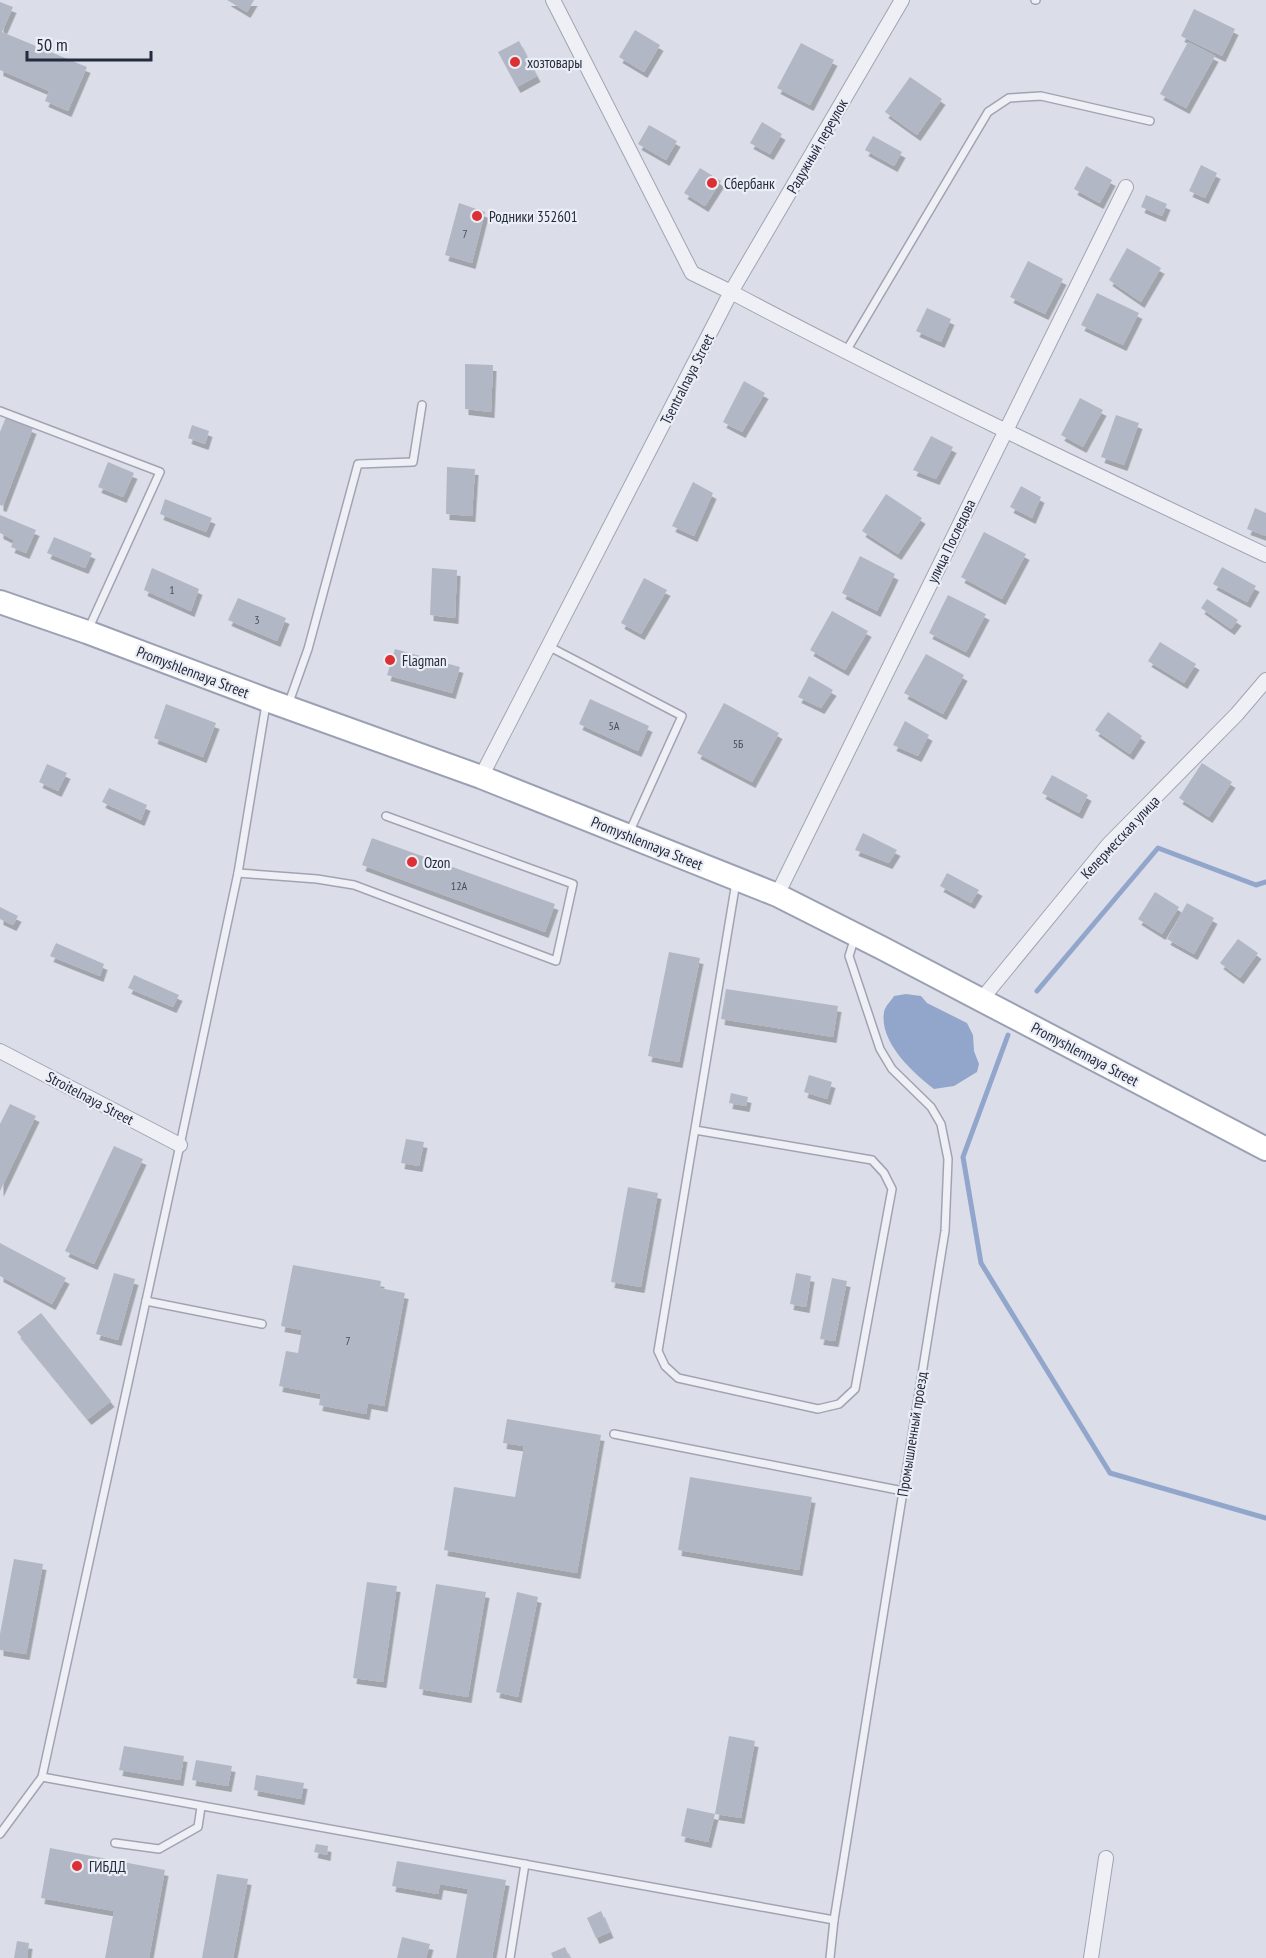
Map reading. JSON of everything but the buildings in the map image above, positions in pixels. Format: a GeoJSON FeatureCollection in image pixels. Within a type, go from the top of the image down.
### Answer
{"type":"FeatureCollection","features":[{"type":"Feature","properties":{"kind":"main road","name":"Promyshlennaya Street"},"geometry":{"type":"LineString","coordinates":[[0,602],[481,777],[777,895],[1266,1149]]}},
{"type":"Feature","properties":{"kind":"street"},"geometry":{"type":"LineString","coordinates":[[553,0],[692,273],[1005,431],[1266,555]]}},
{"type":"Feature","properties":{"kind":"street","name":"Радужный переулок"},"geometry":{"type":"LineString","coordinates":[[731,292],[902,0]]}},
{"type":"Feature","properties":{"kind":"street","name":"улица Последова"},"geometry":{"type":"LineString","coordinates":[[777,895],[1126,187]]}},
{"type":"Feature","properties":{"kind":"street","name":"Tsentralnaya Street"},"geometry":{"type":"LineString","coordinates":[[481,777],[731,292]]}},
{"type":"Feature","properties":{"kind":"street","name":"Келермесская улица"},"geometry":{"type":"LineString","coordinates":[[981,1000],[1108,845],[1237,714],[1266,680]]}},
{"type":"Feature","properties":{"kind":"street","name":"Stroitelnaya Street"},"geometry":{"type":"LineString","coordinates":[[0,1051],[180,1145]]}},
{"type":"Feature","properties":{"kind":"street"},"geometry":{"type":"LineString","coordinates":[[1091,1958],[1106,1858]]}},
{"type":"Feature","properties":{"kind":"lane"},"geometry":{"type":"LineString","coordinates":[[845,352],[988,112],[1009,98],[1041,96],[1150,121]]}},
{"type":"Feature","properties":{"kind":"lane"},"geometry":{"type":"LineString","coordinates":[[0,1834],[42,1778],[277,703],[308,649],[358,464],[413,462],[422,405]]}},
{"type":"Feature","properties":{"kind":"lane"},"geometry":{"type":"LineString","coordinates":[[0,411],[160,472],[87,632]]}},
{"type":"Feature","properties":{"kind":"lane"},"geometry":{"type":"LineString","coordinates":[[549,646],[682,717],[628,836]]}},
{"type":"Feature","properties":{"kind":"lane"},"geometry":{"type":"LineString","coordinates":[[238,873],[317,879],[354,885],[556,961],[573,884],[386,816]]}},
{"type":"Feature","properties":{"kind":"lane"},"geometry":{"type":"LineString","coordinates":[[695,1130],[872,1160],[884,1173],[892,1189],[855,1389],[839,1404],[818,1409],[678,1378],[664,1366],[658,1351],[737,879]]}},
{"type":"Feature","properties":{"kind":"lane","name":"Промышленный проезд"},"geometry":{"type":"LineString","coordinates":[[830,1958],[834,1920],[945,1231],[948,1159],[941,1124],[931,1107],[892,1069],[880,1049],[849,956],[855,935]]}},
{"type":"Feature","properties":{"kind":"lane"},"geometry":{"type":"LineString","coordinates":[[146,1301],[262,1324]]}},
{"type":"Feature","properties":{"kind":"lane"},"geometry":{"type":"LineString","coordinates":[[614,1434],[903,1491]]}},
{"type":"Feature","properties":{"kind":"lane"},"geometry":{"type":"LineString","coordinates":[[42,1778],[834,1920]]}},
{"type":"Feature","properties":{"kind":"lane"},"geometry":{"type":"LineString","coordinates":[[115,1843],[159,1849],[198,1827],[201,1807]]}},
{"type":"Feature","properties":{"kind":"lane"},"geometry":{"type":"LineString","coordinates":[[510,1958],[525,1864]]}},
{"type":"Feature","properties":{"kind":"water"},"geometry":{"type":"Polygon","coordinates":[[[906,994],[921,996],[927,1003],[967,1023],[973,1035],[974,1051],[979,1064],[977,1072],[954,1086],[934,1089],[908,1066],[892,1045],[884,1023],[884,1012],[894,996],[906,994]]]}},
{"type":"Feature","properties":{"kind":"waterway"},"geometry":{"type":"LineString","coordinates":[[1037,991],[1158,848],[1256,885],[1266,882]]}},
{"type":"Feature","properties":{"kind":"waterway"},"geometry":{"type":"LineString","coordinates":[[1008,1035],[963,1157],[981,1263],[1110,1473],[1266,1518]]}},
{"type":"Feature","properties":{"kind":"place","name":"хозтовары"},"geometry":{"type":"Point","coordinates":[515,62]}},
{"type":"Feature","properties":{"kind":"place","name":"Сбербанк"},"geometry":{"type":"Point","coordinates":[712,183]}},
{"type":"Feature","properties":{"kind":"place","name":"Родники 352601"},"geometry":{"type":"Point","coordinates":[477,216]}},
{"type":"Feature","properties":{"kind":"place","name":"Flagman"},"geometry":{"type":"Point","coordinates":[390,660]}},
{"type":"Feature","properties":{"kind":"place","name":"Ozon"},"geometry":{"type":"Point","coordinates":[412,862]}},
{"type":"Feature","properties":{"kind":"place","name":"ГИБДД"},"geometry":{"type":"Point","coordinates":[77,1866]}}]}
